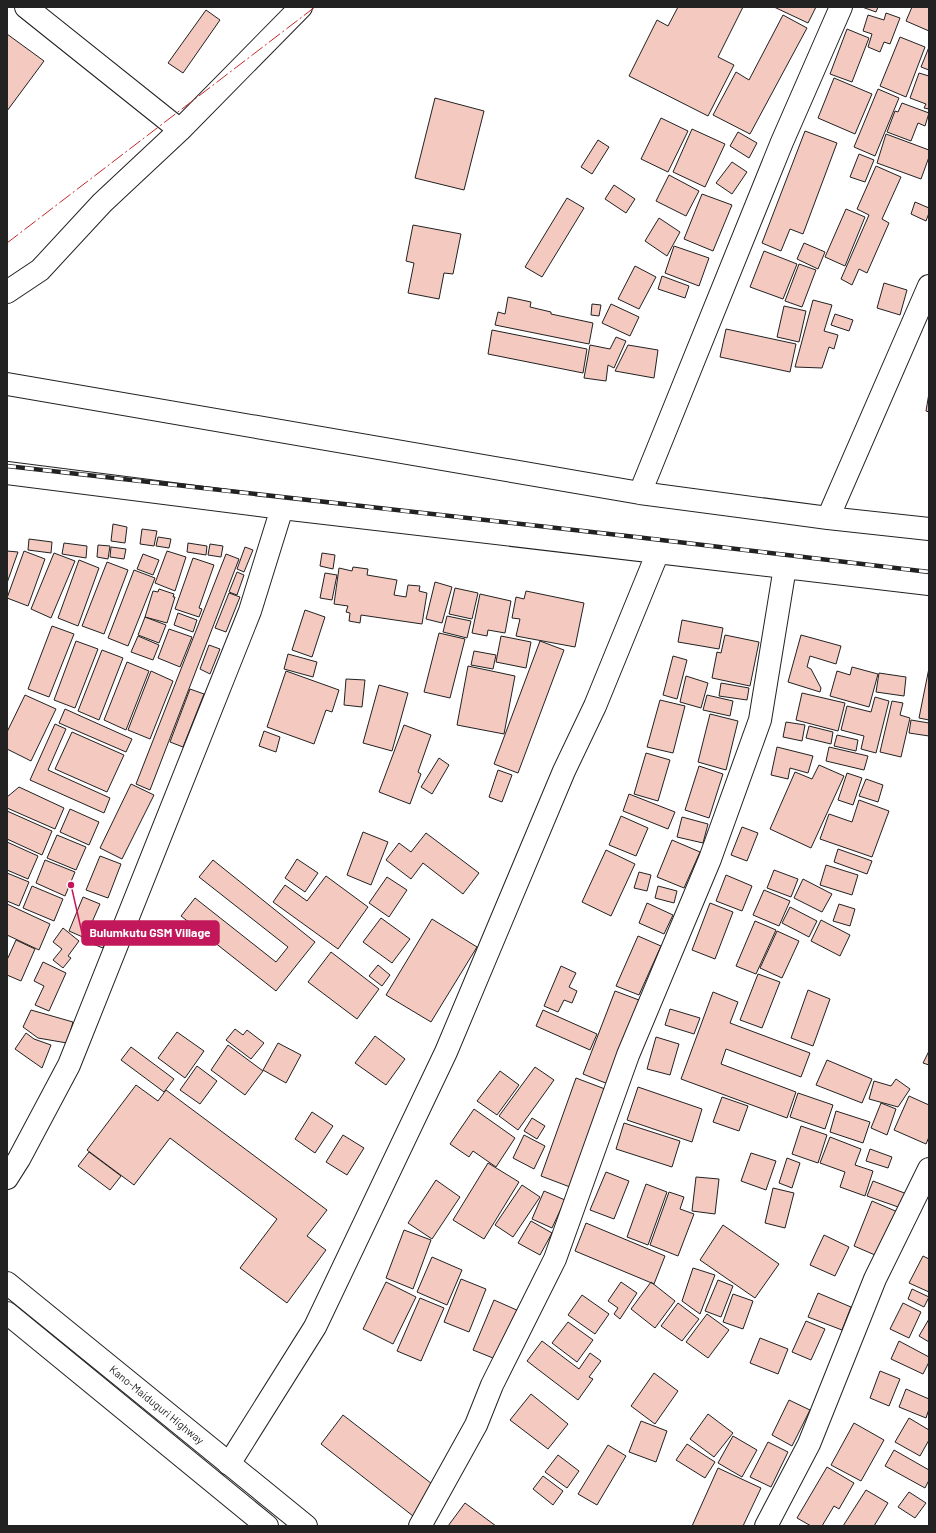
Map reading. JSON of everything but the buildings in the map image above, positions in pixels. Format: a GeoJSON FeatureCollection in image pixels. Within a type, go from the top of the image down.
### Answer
{"type":"FeatureCollection","features":[{"type":"Feature","properties":{"kind":"main road"},"geometry":{"type":"LineString","coordinates":[[26,7],[51,14],[180,130]]}},
{"type":"Feature","properties":{"kind":"main road"},"geometry":{"type":"LineString","coordinates":[[7,292],[40,270],[102,203],[180,130],[301,7]]}},
{"type":"Feature","properties":{"kind":"main road"},"geometry":{"type":"LineString","coordinates":[[640,493],[782,142],[841,7]]}},
{"type":"Feature","properties":{"kind":"main road"},"geometry":{"type":"LineString","coordinates":[[828,518],[929,286]]}},
{"type":"Feature","properties":{"kind":"main road"},"geometry":{"type":"LineString","coordinates":[[7,384],[640,493],[828,518],[929,529]]}},
{"type":"Feature","properties":{"kind":"main road"},"geometry":{"type":"LineString","coordinates":[[7,473],[282,508],[929,584]]}},
{"type":"Feature","properties":{"kind":"main road"},"geometry":{"type":"LineString","coordinates":[[7,1178],[19,1159],[69,1065],[250,611],[282,508]]}},
{"type":"Feature","properties":{"kind":"main road"},"geometry":{"type":"LineString","coordinates":[[229,1464],[315,1327],[446,1052],[564,771],[595,706],[658,552]]}},
{"type":"Feature","properties":{"kind":"main road"},"geometry":{"type":"LineString","coordinates":[[420,1526],[476,1424],[492,1385],[555,1260],[628,1055],[710,859],[760,720],[785,567]]}},
{"type":"Feature","properties":{"kind":"main road"},"geometry":{"type":"LineString","coordinates":[[766,1526],[809,1444],[875,1279],[929,1168]]}},
{"type":"Feature","properties":{"kind":"main road","name":"Kano-Maiduguri Highway"},"geometry":{"type":"LineString","coordinates":[[7,1283],[306,1526]]}},
{"type":"Feature","properties":{"kind":"main road","name":"Kano-Maiduguri Highway"},"geometry":{"type":"LineString","coordinates":[[7,1313],[267,1526]]}},
{"type":"Feature","properties":{"kind":"railway"},"geometry":{"type":"LineString","coordinates":[[7,466],[636,537],[929,572]]}},
{"type":"Feature","properties":{"kind":"power"},"geometry":{"type":"LineString","coordinates":[[7,243],[315,7]]}},
{"type":"Feature","properties":{"kind":"place","name":"Bulumkutu GSM Village"},"geometry":{"type":"Point","coordinates":[71,885]}}]}
